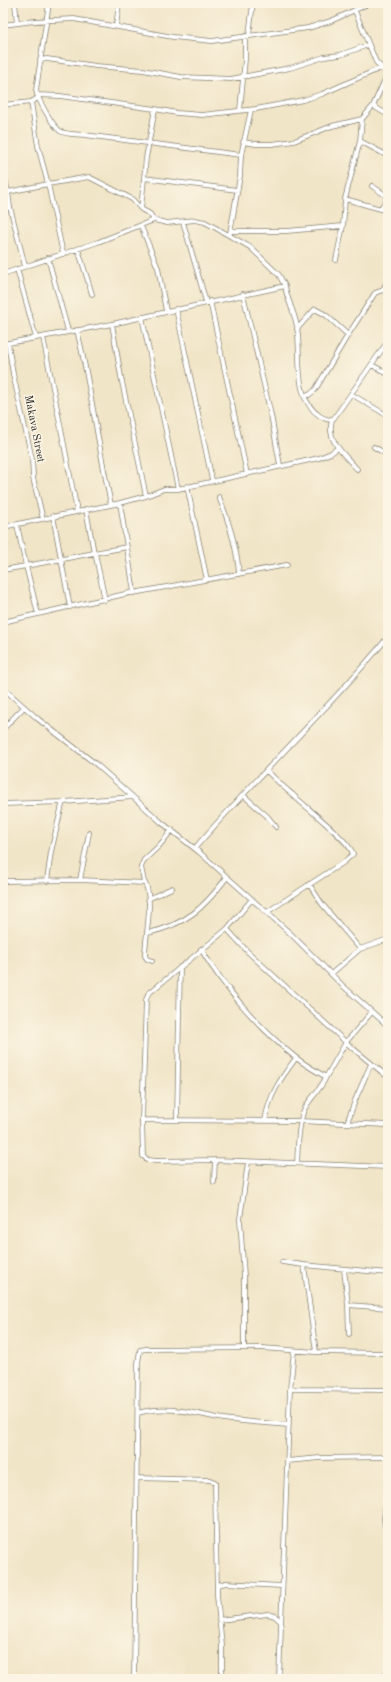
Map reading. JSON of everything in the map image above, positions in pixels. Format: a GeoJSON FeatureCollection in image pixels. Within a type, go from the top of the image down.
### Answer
{"type":"FeatureCollection","features":[{"type":"Feature","properties":{"kind":"highway"},"geometry":{"type":"LineString","coordinates":[[381,1679],[388,1674]]}},
{"type":"Feature","properties":{"kind":"street"},"geometry":{"type":"LineString","coordinates":[[15,3],[17,23]]}},
{"type":"Feature","properties":{"kind":"street"},"geometry":{"type":"LineString","coordinates":[[49,3],[36,84],[37,97],[49,118],[60,131],[241,155]]}},
{"type":"Feature","properties":{"kind":"street"},"geometry":{"type":"LineString","coordinates":[[116,26],[119,3]]}},
{"type":"Feature","properties":{"kind":"street"},"geometry":{"type":"LineString","coordinates":[[240,110],[247,35],[252,3]]}},
{"type":"Feature","properties":{"kind":"street"},"geometry":{"type":"LineString","coordinates":[[3,25],[47,20],[74,19],[173,37],[212,41],[247,35],[308,28],[331,21],[370,3]]}},
{"type":"Feature","properties":{"kind":"street"},"geometry":{"type":"LineString","coordinates":[[336,260],[343,226],[345,199],[360,141],[362,120],[373,106],[388,73],[376,62],[355,11]]}},
{"type":"Feature","properties":{"kind":"street"},"geometry":{"type":"LineString","coordinates":[[40,60],[47,59],[96,66],[131,68],[181,77],[231,79],[244,75],[290,68],[324,57],[340,55],[368,45]]}},
{"type":"Feature","properties":{"kind":"street"},"geometry":{"type":"LineString","coordinates":[[3,105],[31,102],[37,97],[60,96],[178,113],[202,115],[221,114],[303,100],[322,94],[381,68]]}},
{"type":"Feature","properties":{"kind":"street"},"geometry":{"type":"LineString","coordinates":[[31,102],[38,146],[63,254]]}},
{"type":"Feature","properties":{"kind":"street"},"geometry":{"type":"LineString","coordinates":[[373,106],[388,115]]}},
{"type":"Feature","properties":{"kind":"street"},"geometry":{"type":"LineString","coordinates":[[141,210],[144,178],[155,109]]}},
{"type":"Feature","properties":{"kind":"street"},"geometry":{"type":"LineString","coordinates":[[230,233],[241,155],[251,110]]}},
{"type":"Feature","properties":{"kind":"street"},"geometry":{"type":"LineString","coordinates":[[244,142],[272,144],[294,141],[332,126],[362,120]]}},
{"type":"Feature","properties":{"kind":"street"},"geometry":{"type":"LineString","coordinates":[[360,141],[388,156]]}},
{"type":"Feature","properties":{"kind":"street"},"geometry":{"type":"LineString","coordinates":[[3,169],[10,207],[25,266]]}},
{"type":"Feature","properties":{"kind":"street"},"geometry":{"type":"LineString","coordinates":[[8,192],[90,177],[132,199],[141,210],[150,214],[154,220]]}},
{"type":"Feature","properties":{"kind":"street"},"geometry":{"type":"LineString","coordinates":[[144,178],[237,190]]}},
{"type":"Feature","properties":{"kind":"street"},"geometry":{"type":"LineString","coordinates":[[372,186],[388,197],[381,208]]}},
{"type":"Feature","properties":{"kind":"street"},"geometry":{"type":"LineString","coordinates":[[345,199],[388,211]]}},
{"type":"Feature","properties":{"kind":"street"},"geometry":{"type":"LineString","coordinates":[[3,210],[10,207]]}},
{"type":"Feature","properties":{"kind":"street"},"geometry":{"type":"LineString","coordinates":[[3,274],[63,254],[154,220],[167,223],[195,220],[204,222],[230,233],[250,247],[279,275],[285,286],[297,329],[300,380],[304,395],[317,414],[325,419],[332,420]]}},
{"type":"Feature","properties":{"kind":"street"},"geometry":{"type":"LineString","coordinates":[[183,222],[208,302],[247,474]]}},
{"type":"Feature","properties":{"kind":"street"},"geometry":{"type":"LineString","coordinates":[[141,226],[158,268],[166,311]]}},
{"type":"Feature","properties":{"kind":"street"},"geometry":{"type":"LineString","coordinates":[[230,233],[343,226]]}},
{"type":"Feature","properties":{"kind":"street"},"geometry":{"type":"LineString","coordinates":[[78,248],[92,294]]}},
{"type":"Feature","properties":{"kind":"street"},"geometry":{"type":"LineString","coordinates":[[48,258],[68,331]]}},
{"type":"Feature","properties":{"kind":"street"},"geometry":{"type":"LineString","coordinates":[[17,269],[36,338]]}},
{"type":"Feature","properties":{"kind":"street"},"geometry":{"type":"LineString","coordinates":[[383,290],[388,279]]}},
{"type":"Feature","properties":{"kind":"street"},"geometry":{"type":"LineString","coordinates":[[3,344],[112,324],[285,286]]}},
{"type":"Feature","properties":{"kind":"street"},"geometry":{"type":"LineString","coordinates":[[304,395],[309,396],[315,390],[375,293],[383,290],[388,292]]}},
{"type":"Feature","properties":{"kind":"street"},"geometry":{"type":"LineString","coordinates":[[243,294],[271,415],[280,466]]}},
{"type":"Feature","properties":{"kind":"street"},"geometry":{"type":"LineString","coordinates":[[297,329],[315,308],[326,315],[348,335]]}},
{"type":"Feature","properties":{"kind":"street"},"geometry":{"type":"LineString","coordinates":[[176,309],[212,480]]}},
{"type":"Feature","properties":{"kind":"street"},"geometry":{"type":"LineString","coordinates":[[142,317],[178,489]]}},
{"type":"Feature","properties":{"kind":"street"},"geometry":{"type":"LineString","coordinates":[[112,324],[121,377],[146,496]]}},
{"type":"Feature","properties":{"kind":"street"},"geometry":{"type":"LineString","coordinates":[[77,330],[95,420],[99,451],[111,504]]}},
{"type":"Feature","properties":{"kind":"street"},"geometry":{"type":"LineString","coordinates":[[43,336],[77,511]]}},
{"type":"Feature","properties":{"kind":"street"},"geometry":{"type":"LineString","coordinates":[[357,469],[338,448],[329,429],[332,420],[388,341]]}},
{"type":"Feature","properties":{"kind":"street","name":"Makava Street"},"geometry":{"type":"LineString","coordinates":[[8,343],[13,374],[32,459],[33,478],[43,518]]}},
{"type":"Feature","properties":{"kind":"street"},"geometry":{"type":"LineString","coordinates":[[372,365],[388,374]]}},
{"type":"Feature","properties":{"kind":"street"},"geometry":{"type":"LineString","coordinates":[[351,394],[388,416]]}},
{"type":"Feature","properties":{"kind":"street"},"geometry":{"type":"LineString","coordinates":[[374,447],[388,455]]}},
{"type":"Feature","properties":{"kind":"street"},"geometry":{"type":"LineString","coordinates":[[3,527],[120,503],[146,496],[164,489],[178,489],[212,480],[319,458],[338,448]]}},
{"type":"Feature","properties":{"kind":"street"},"geometry":{"type":"LineString","coordinates":[[188,486],[207,580]]}},
{"type":"Feature","properties":{"kind":"street"},"geometry":{"type":"LineString","coordinates":[[219,497],[231,528],[238,558],[239,574]]}},
{"type":"Feature","properties":{"kind":"street"},"geometry":{"type":"LineString","coordinates":[[120,503],[135,589],[133,593]]}},
{"type":"Feature","properties":{"kind":"street"},"geometry":{"type":"LineString","coordinates":[[86,509],[105,600]]}},
{"type":"Feature","properties":{"kind":"street"},"geometry":{"type":"LineString","coordinates":[[53,516],[70,607]]}},
{"type":"Feature","properties":{"kind":"street"},"geometry":{"type":"LineString","coordinates":[[17,524],[38,614]]}},
{"type":"Feature","properties":{"kind":"street"},"geometry":{"type":"LineString","coordinates":[[3,570],[127,547]]}},
{"type":"Feature","properties":{"kind":"street"},"geometry":{"type":"LineString","coordinates":[[3,622],[133,593],[287,565]]}},
{"type":"Feature","properties":{"kind":"street"},"geometry":{"type":"LineString","coordinates":[[195,848],[243,795],[333,702],[388,637]]}},
{"type":"Feature","properties":{"kind":"street"},"geometry":{"type":"LineString","coordinates":[[3,688],[195,848],[267,912],[331,974],[388,1026]]}},
{"type":"Feature","properties":{"kind":"street"},"geometry":{"type":"LineString","coordinates":[[3,729],[24,707]]}},
{"type":"Feature","properties":{"kind":"street"},"geometry":{"type":"LineString","coordinates":[[267,771],[339,836],[353,852],[344,862],[267,912]]}},
{"type":"Feature","properties":{"kind":"street"},"geometry":{"type":"LineString","coordinates":[[243,795],[267,816],[276,827]]}},
{"type":"Feature","properties":{"kind":"street"},"geometry":{"type":"LineString","coordinates":[[3,804],[64,802],[133,797]]}},
{"type":"Feature","properties":{"kind":"street"},"geometry":{"type":"LineString","coordinates":[[47,881],[50,852],[64,802]]}},
{"type":"Feature","properties":{"kind":"street"},"geometry":{"type":"LineString","coordinates":[[152,960],[147,959],[145,956],[148,933],[148,899],[146,884],[144,882],[141,867],[144,860],[159,846],[172,830]]}},
{"type":"Feature","properties":{"kind":"street"},"geometry":{"type":"LineString","coordinates":[[80,880],[89,833]]}},
{"type":"Feature","properties":{"kind":"street"},"geometry":{"type":"LineString","coordinates":[[148,933],[163,930],[184,921],[214,893],[227,877]]}},
{"type":"Feature","properties":{"kind":"street"},"geometry":{"type":"LineString","coordinates":[[3,881],[80,880],[144,882]]}},
{"type":"Feature","properties":{"kind":"street"},"geometry":{"type":"LineString","coordinates":[[309,884],[331,916],[360,949]]}},
{"type":"Feature","properties":{"kind":"street"},"geometry":{"type":"LineString","coordinates":[[148,899],[172,888]]}},
{"type":"Feature","properties":{"kind":"street"},"geometry":{"type":"LineString","coordinates":[[252,899],[227,929],[148,994],[146,1000],[142,1120],[142,1152],[145,1158],[148,1160],[215,1160],[388,1167]]}},
{"type":"Feature","properties":{"kind":"street"},"geometry":{"type":"LineString","coordinates":[[227,929],[248,952],[346,1042],[388,1077]]}},
{"type":"Feature","properties":{"kind":"street"},"geometry":{"type":"LineString","coordinates":[[331,974],[360,949],[388,939]]}},
{"type":"Feature","properties":{"kind":"street"},"geometry":{"type":"LineString","coordinates":[[201,950],[236,997],[270,1035],[296,1058],[326,1077]]}},
{"type":"Feature","properties":{"kind":"street"},"geometry":{"type":"LineString","coordinates":[[177,1119],[180,967]]}},
{"type":"Feature","properties":{"kind":"street"},"geometry":{"type":"LineString","coordinates":[[297,1163],[300,1121],[305,1107],[322,1087],[346,1042],[372,1012]]}},
{"type":"Feature","properties":{"kind":"street"},"geometry":{"type":"LineString","coordinates":[[265,1121],[271,1096],[296,1058]]}},
{"type":"Feature","properties":{"kind":"street"},"geometry":{"type":"LineString","coordinates":[[347,1123],[371,1064]]}},
{"type":"Feature","properties":{"kind":"street"},"geometry":{"type":"LineString","coordinates":[[142,1120],[177,1119],[300,1121],[388,1125]]}},
{"type":"Feature","properties":{"kind":"street"},"geometry":{"type":"LineString","coordinates":[[214,1182],[215,1160]]}},
{"type":"Feature","properties":{"kind":"street"},"geometry":{"type":"LineString","coordinates":[[244,1347],[244,1277],[240,1219],[248,1162]]}},
{"type":"Feature","properties":{"kind":"street"},"geometry":{"type":"LineString","coordinates":[[282,1262],[388,1273]]}},
{"type":"Feature","properties":{"kind":"street"},"geometry":{"type":"LineString","coordinates":[[304,1265],[316,1352]]}},
{"type":"Feature","properties":{"kind":"street"},"geometry":{"type":"LineString","coordinates":[[344,1269],[348,1305],[349,1334]]}},
{"type":"Feature","properties":{"kind":"street"},"geometry":{"type":"LineString","coordinates":[[348,1305],[388,1308]]}},
{"type":"Feature","properties":{"kind":"street"},"geometry":{"type":"LineString","coordinates":[[134,1679],[138,1478],[138,1363],[140,1350],[244,1347],[316,1352],[388,1352]]}},
{"type":"Feature","properties":{"kind":"street"},"geometry":{"type":"LineString","coordinates":[[279,1679],[281,1586],[290,1389],[294,1351]]}},
{"type":"Feature","properties":{"kind":"street"},"geometry":{"type":"LineString","coordinates":[[290,1389],[388,1390]]}},
{"type":"Feature","properties":{"kind":"street"},"geometry":{"type":"LineString","coordinates":[[138,1413],[147,1410],[180,1410],[224,1419],[289,1425]]}},
{"type":"Feature","properties":{"kind":"street"},"geometry":{"type":"LineString","coordinates":[[287,1461],[320,1458],[388,1457]]}},
{"type":"Feature","properties":{"kind":"street"},"geometry":{"type":"LineString","coordinates":[[138,1478],[214,1481],[217,1585],[222,1646],[222,1679]]}},
{"type":"Feature","properties":{"kind":"street"},"geometry":{"type":"LineString","coordinates":[[388,1486],[384,1519],[385,1526],[388,1527]]}},
{"type":"Feature","properties":{"kind":"street"},"geometry":{"type":"LineString","coordinates":[[217,1585],[226,1583],[281,1586]]}},
{"type":"Feature","properties":{"kind":"street"},"geometry":{"type":"LineString","coordinates":[[219,1620],[268,1614],[275,1616],[280,1621]]}}]}
